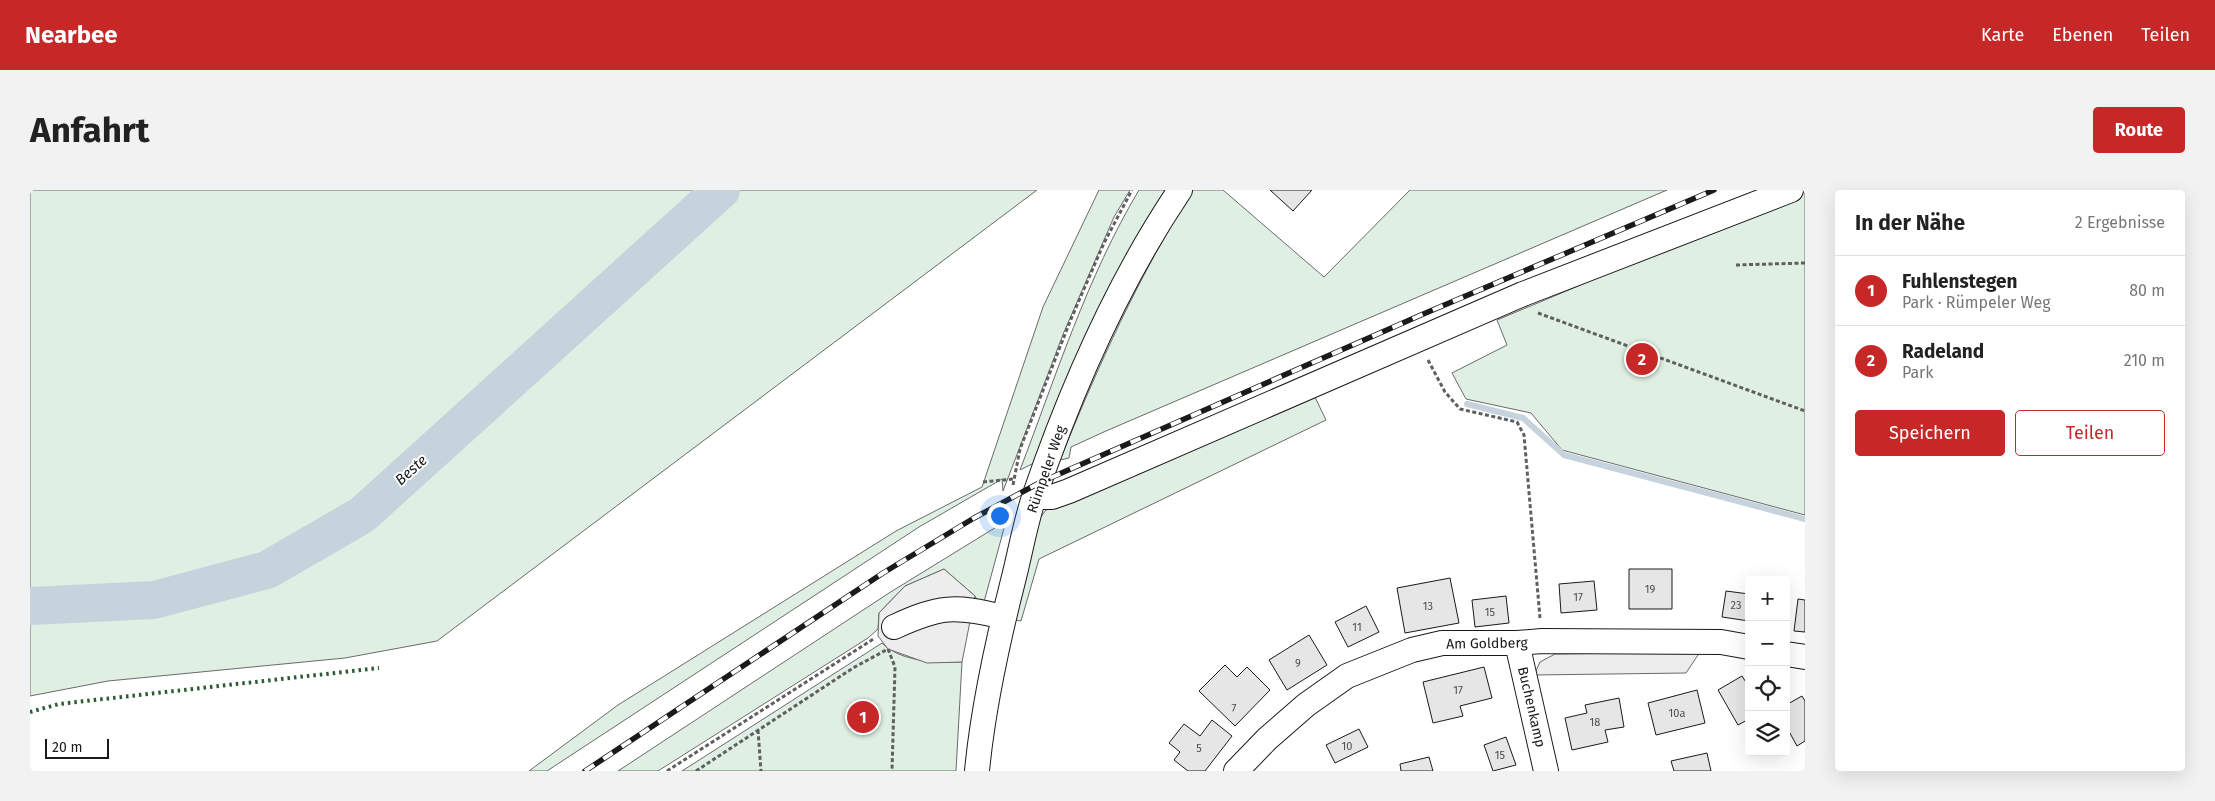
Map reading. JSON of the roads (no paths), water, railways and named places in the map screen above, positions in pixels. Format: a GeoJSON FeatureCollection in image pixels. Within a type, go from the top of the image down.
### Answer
{"type":"FeatureCollection","features":[{"type":"Feature","properties":{"kind":"street","name":"Rümpeler Weg"},"geometry":{"type":"LineString","coordinates":[[977,771],[980,736],[1003,617],[1034,497],[1044,475],[1063,418],[1101,334],[1161,219],[1180,190]]}},
{"type":"Feature","properties":{"kind":"street"},"geometry":{"type":"LineString","coordinates":[[1034,497],[1052,497],[1069,491],[1523,294],[1790,190]]}},
{"type":"Feature","properties":{"kind":"street"},"geometry":{"type":"LineString","coordinates":[[886,631],[924,614],[949,608],[972,610],[1003,617]]}},
{"type":"Feature","properties":{"kind":"street","name":"Am Goldberg"},"geometry":{"type":"LineString","coordinates":[[1236,771],[1267,739],[1306,705],[1347,676],[1412,650],[1442,643],[1517,644],[1542,641],[1721,642],[1745,646]]}},
{"type":"Feature","properties":{"kind":"street","name":"Buchenkamp"},"geometry":{"type":"LineString","coordinates":[[1517,644],[1546,771]]}},
{"type":"Feature","properties":{"kind":"street"},"geometry":{"type":"LineString","coordinates":[[1790,655],[1805,657]]}},
{"type":"Feature","properties":{"kind":"waterway","name":"Beste"},"geometry":{"type":"LineString","coordinates":[[30,606],[154,600],[267,570],[362,515],[721,190]]}},
{"type":"Feature","properties":{"kind":"waterway"},"geometry":{"type":"LineString","coordinates":[[1467,404],[1523,418],[1564,455],[1805,519]]}},
{"type":"Feature","properties":{"kind":"railway"},"geometry":{"type":"LineString","coordinates":[[585,771],[883,573],[974,518],[1041,482],[1421,315],[1714,190]]}},
{"type":"Feature","properties":{"kind":"place","name":"Radeland"},"geometry":{"type":"Point","coordinates":[1642,359]}},
{"type":"Feature","properties":{"kind":"place","name":"Fuhlenstegen"},"geometry":{"type":"Point","coordinates":[863,717]}}]}
